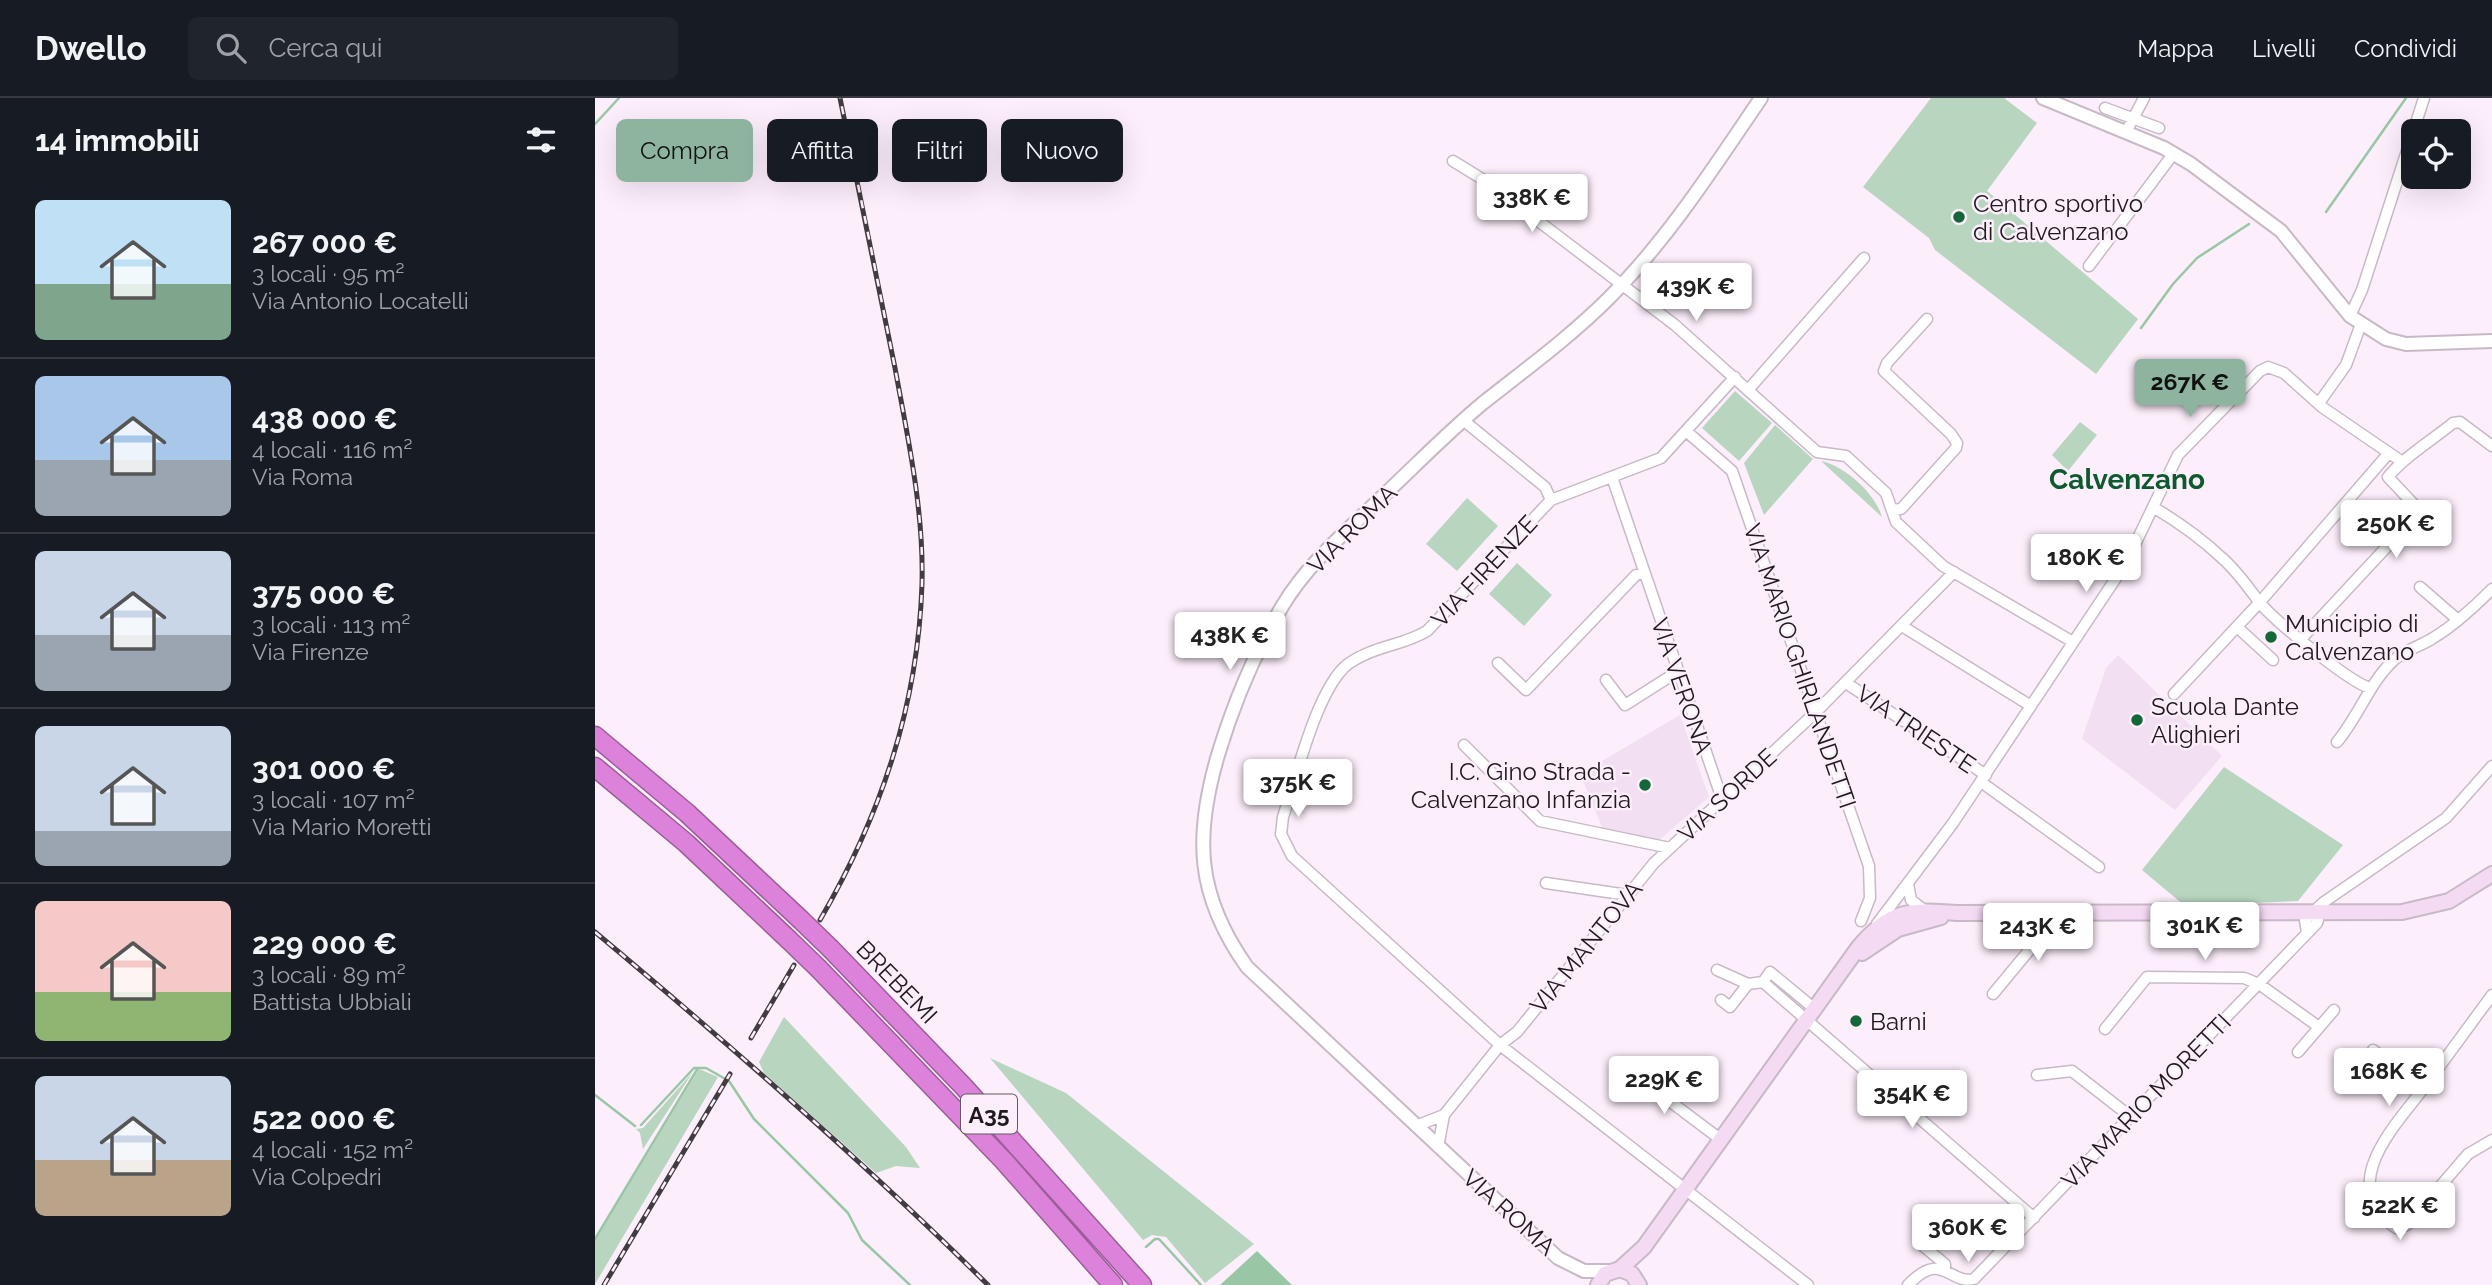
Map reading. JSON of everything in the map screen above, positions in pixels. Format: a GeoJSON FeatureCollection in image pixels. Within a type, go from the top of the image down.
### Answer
{"type":"FeatureCollection","features":[{"type":"Feature","properties":{"kind":"highway","name":"BREBEMI"},"geometry":{"type":"LineString","coordinates":[[595,736],[687,813],[831,949],[972,1095],[1142,1285]]}},
{"type":"Feature","properties":{"kind":"highway","name":"BREBEMI"},"geometry":{"type":"LineString","coordinates":[[595,767],[685,844],[819,969],[1003,1161],[1113,1285]]}},
{"type":"Feature","properties":{"kind":"main road"},"geometry":{"type":"LineString","coordinates":[[1596,1285],[1644,1247],[1685,1187],[1855,957],[1887,924],[1924,910],[1957,913],[2402,912],[2449,901],[2492,874]]}},
{"type":"Feature","properties":{"kind":"main road"},"geometry":{"type":"LineString","coordinates":[[1887,924],[1957,913]]}},
{"type":"Feature","properties":{"kind":"main road"},"geometry":{"type":"LineString","coordinates":[[1615,1270],[1638,1282],[1644,1247]]}},
{"type":"Feature","properties":{"kind":"street","name":"VIA ROMA"},"geometry":{"type":"LineString","coordinates":[[1596,1285],[1584,1271],[1558,1258],[1269,990],[1228,940],[1205,876],[1202,818],[1225,732],[1244,683],[1284,603],[1322,554],[1463,420],[1583,324],[1690,203],[1761,98]]}},
{"type":"Feature","properties":{"kind":"street"},"geometry":{"type":"LineString","coordinates":[[2043,98],[2175,153],[2281,231],[2350,316],[2386,340],[2406,344],[2492,341]]}},
{"type":"Feature","properties":{"kind":"street"},"geometry":{"type":"LineString","coordinates":[[2126,132],[2144,98]]}},
{"type":"Feature","properties":{"kind":"street"},"geometry":{"type":"LineString","coordinates":[[2350,316],[2362,290],[2424,98]]}},
{"type":"Feature","properties":{"kind":"street"},"geometry":{"type":"LineString","coordinates":[[2105,108],[2159,128]]}},
{"type":"Feature","properties":{"kind":"street"},"geometry":{"type":"LineString","coordinates":[[2089,266],[2175,153]]}},
{"type":"Feature","properties":{"kind":"street"},"geometry":{"type":"LineString","coordinates":[[1453,161],[1487,181],[1621,284],[1735,377],[1817,452],[1846,456],[1886,493],[1896,522],[1954,572],[2073,642]]}},
{"type":"Feature","properties":{"kind":"street"},"geometry":{"type":"LineString","coordinates":[[1748,390],[1864,258]]}},
{"type":"Feature","properties":{"kind":"street"},"geometry":{"type":"LineString","coordinates":[[1892,510],[1901,509],[1956,448],[1957,443],[1951,434],[1885,371],[1887,363],[1927,318]]}},
{"type":"Feature","properties":{"kind":"street"},"geometry":{"type":"LineString","coordinates":[[2319,403],[2346,365],[2361,324]]}},
{"type":"Feature","properties":{"kind":"street"},"geometry":{"type":"LineString","coordinates":[[1887,924],[1907,887],[1984,778],[2126,563],[2178,455],[2230,399],[2268,367],[2284,373],[2319,403],[2401,461]]}},
{"type":"Feature","properties":{"kind":"street","name":"VIA FIRENZE"},"geometry":{"type":"LineString","coordinates":[[1735,377],[1661,458],[1551,500],[1427,631],[1410,641],[1389,644],[1367,653],[1336,677],[1325,693],[1283,817],[1281,834],[1291,856],[1500,1045],[1808,1285]]}},
{"type":"Feature","properties":{"kind":"street"},"geometry":{"type":"LineString","coordinates":[[1463,420],[1545,487],[1551,500]]}},
{"type":"Feature","properties":{"kind":"street"},"geometry":{"type":"LineString","coordinates":[[2301,639],[2420,511],[2388,477],[2401,461],[2413,456],[2453,423],[2460,422],[2492,446]]}},
{"type":"Feature","properties":{"kind":"street","name":"VIA MARIO GHIRLANDETTI"},"geometry":{"type":"LineString","coordinates":[[1686,431],[1732,471],[1869,866],[1870,898],[1861,921]]}},
{"type":"Feature","properties":{"kind":"street"},"geometry":{"type":"LineString","coordinates":[[2174,694],[2260,602],[2377,470],[2388,454]]}},
{"type":"Feature","properties":{"kind":"street","name":"VIA VERONA"},"geometry":{"type":"LineString","coordinates":[[1612,477],[1722,799]]}},
{"type":"Feature","properties":{"kind":"street"},"geometry":{"type":"LineString","coordinates":[[2153,507],[2192,532],[2224,560],[2260,602],[2301,639],[2357,683],[2371,688]]}},
{"type":"Feature","properties":{"kind":"street","name":"VIA SORDE"},"geometry":{"type":"LineString","coordinates":[[1464,745],[1540,821],[1670,848],[1817,712],[1954,572]]}},
{"type":"Feature","properties":{"kind":"street"},"geometry":{"type":"LineString","coordinates":[[1498,663],[1526,690],[1636,575],[1644,573]]}},
{"type":"Feature","properties":{"kind":"street"},"geometry":{"type":"LineString","coordinates":[[2420,587],[2458,620]]}},
{"type":"Feature","properties":{"kind":"street"},"geometry":{"type":"LineString","coordinates":[[2336,742],[2355,721],[2371,688],[2393,660],[2407,650],[2432,639],[2492,589]]}},
{"type":"Feature","properties":{"kind":"street"},"geometry":{"type":"LineString","coordinates":[[1902,626],[2031,706]]}},
{"type":"Feature","properties":{"kind":"street"},"geometry":{"type":"LineString","coordinates":[[2237,627],[2273,660]]}},
{"type":"Feature","properties":{"kind":"street"},"geometry":{"type":"LineString","coordinates":[[1606,680],[1625,705],[1677,672]]}},
{"type":"Feature","properties":{"kind":"street","name":"VIA TRIESTE"},"geometry":{"type":"LineString","coordinates":[[1846,682],[1984,778],[2099,867]]}},
{"type":"Feature","properties":{"kind":"street"},"geometry":{"type":"LineString","coordinates":[[2313,914],[2324,902],[2446,818],[2492,766]]}},
{"type":"Feature","properties":{"kind":"street","name":"VIA MANTOVA"},"geometry":{"type":"LineString","coordinates":[[1500,1045],[1517,1032],[1628,895],[1670,848]]}},
{"type":"Feature","properties":{"kind":"street"},"geometry":{"type":"LineString","coordinates":[[1546,883],[1628,895]]}},
{"type":"Feature","properties":{"kind":"street"},"geometry":{"type":"LineString","coordinates":[[1907,887],[1911,900],[1924,910]]}},
{"type":"Feature","properties":{"kind":"street"},"geometry":{"type":"LineString","coordinates":[[1887,924],[1907,887]]}},
{"type":"Feature","properties":{"kind":"street"},"geometry":{"type":"LineString","coordinates":[[1993,994],[2060,913]]}},
{"type":"Feature","properties":{"kind":"street","name":"VIA MARIO MORETTI"},"geometry":{"type":"LineString","coordinates":[[1945,1271],[1963,1280],[1974,1279],[2307,933],[2305,920],[2313,914]]}},
{"type":"Feature","properties":{"kind":"street"},"geometry":{"type":"LineString","coordinates":[[1717,970],[1748,984],[1763,982],[1770,972],[1812,1015],[2034,1217]]}},
{"type":"Feature","properties":{"kind":"street","name":"VIA MARIO MORETTI"},"geometry":{"type":"LineString","coordinates":[[2105,1029],[2147,977],[2243,978],[2259,984],[2319,1027]]}},
{"type":"Feature","properties":{"kind":"street"},"geometry":{"type":"LineString","coordinates":[[1721,1000],[1730,1007],[1748,984]]}},
{"type":"Feature","properties":{"kind":"street"},"geometry":{"type":"LineString","coordinates":[[2492,995],[2380,1145],[2368,1176],[2375,1206],[2386,1222],[2396,1228],[2407,1225],[2468,1154],[2492,1140]]}},
{"type":"Feature","properties":{"kind":"street"},"geometry":{"type":"LineString","coordinates":[[2298,1052],[2334,1010]]}},
{"type":"Feature","properties":{"kind":"street"},"geometry":{"type":"LineString","coordinates":[[1438,1147],[1444,1115],[1500,1045]]}},
{"type":"Feature","properties":{"kind":"street"},"geometry":{"type":"LineString","coordinates":[[2374,1050],[2423,1088]]}},
{"type":"Feature","properties":{"kind":"street"},"geometry":{"type":"LineString","coordinates":[[1627,1069],[1720,1139]]}},
{"type":"Feature","properties":{"kind":"street"},"geometry":{"type":"LineString","coordinates":[[2036,1075],[2072,1071],[2131,1117]]}},
{"type":"Feature","properties":{"kind":"street"},"geometry":{"type":"LineString","coordinates":[[1416,1126],[1444,1115]]}},
{"type":"Feature","properties":{"kind":"street"},"geometry":{"type":"LineString","coordinates":[[1908,1285],[1926,1270],[1945,1271],[1945,1264],[1923,1246]]}},
{"type":"Feature","properties":{"kind":"street","name":"VIA ROMA"},"geometry":{"type":"LineString","coordinates":[[1584,1271],[1615,1270]]}},
{"type":"Feature","properties":{"kind":"shaded area","name":"Centro sportivo di Calvenzano"},"geometry":{"type":"Polygon","coordinates":[[[1931,98],[2004,98],[2037,123],[1987,191],[2138,319],[2096,374],[1935,250],[1929,238],[1863,187],[1931,98]]]}},
{"type":"Feature","properties":{"kind":"shaded area"},"geometry":{"type":"Polygon","coordinates":[[[1735,391],[1772,423],[1739,461],[1702,428],[1735,391]]]}},
{"type":"Feature","properties":{"kind":"shaded area"},"geometry":{"type":"Polygon","coordinates":[[[2080,422],[2097,435],[2068,471],[2052,455],[2080,422]]]}},
{"type":"Feature","properties":{"kind":"shaded area"},"geometry":{"type":"Polygon","coordinates":[[[1775,425],[1813,459],[1764,515],[1744,463],[1775,425]]]}},
{"type":"Feature","properties":{"kind":"shaded area"},"geometry":{"type":"Polygon","coordinates":[[[1821,461],[1840,468],[1858,482],[1873,499],[1882,517],[1821,461]]]}},
{"type":"Feature","properties":{"kind":"shaded area"},"geometry":{"type":"Polygon","coordinates":[[[1467,498],[1498,526],[1457,571],[1426,544],[1467,498]]]}},
{"type":"Feature","properties":{"kind":"shaded area"},"geometry":{"type":"Polygon","coordinates":[[[1517,563],[1552,595],[1524,626],[1489,594],[1517,563]]]}},
{"type":"Feature","properties":{"kind":"shaded area","name":"Scuola Dante Alighieri"},"geometry":{"type":"Polygon","coordinates":[[[2118,655],[2222,756],[2175,810],[2082,739],[2106,668],[2118,655]]]}},
{"type":"Feature","properties":{"kind":"shaded area","name":"I.C. Gino Strada - Calvenzano Infanzia"},"geometry":{"type":"Polygon","coordinates":[[[1680,715],[1709,797],[1658,841],[1603,829],[1580,774],[1680,715]]]}},
{"type":"Feature","properties":{"kind":"shaded area"},"geometry":{"type":"Polygon","coordinates":[[[2224,767],[2343,845],[2298,901],[2185,906],[2142,870],[2224,767]]]}},
{"type":"Feature","properties":{"kind":"shaded area"},"geometry":{"type":"Polygon","coordinates":[[[784,1017],[906,1147],[920,1168],[896,1166],[876,1173],[764,1073],[759,1062],[784,1017]]]}},
{"type":"Feature","properties":{"kind":"shaded area"},"geometry":{"type":"Polygon","coordinates":[[[990,1058],[1066,1093],[1254,1244],[1205,1283],[1166,1237],[1152,1235],[1143,1240],[990,1058]]]}},
{"type":"Feature","properties":{"kind":"shaded area"},"geometry":{"type":"Polygon","coordinates":[[[699,1069],[718,1077],[595,1284],[595,1241],[699,1069]]]}},
{"type":"Feature","properties":{"kind":"shaded area"},"geometry":{"type":"Polygon","coordinates":[[[693,1072],[643,1149],[640,1133],[636,1129],[643,1128],[693,1072]]]}},
{"type":"Feature","properties":{"kind":"shaded area"},"geometry":{"type":"Polygon","coordinates":[[[1257,1251],[1292,1285],[1220,1285],[1257,1251]]]}},
{"type":"Feature","properties":{"kind":"waterway"},"geometry":{"type":"LineString","coordinates":[[595,124],[619,98]]}},
{"type":"Feature","properties":{"kind":"waterway"},"geometry":{"type":"LineString","coordinates":[[2326,212],[2406,98]]}},
{"type":"Feature","properties":{"kind":"waterway"},"geometry":{"type":"LineString","coordinates":[[2141,328],[2173,284],[2197,258],[2249,224]]}},
{"type":"Feature","properties":{"kind":"waterway"},"geometry":{"type":"LineString","coordinates":[[641,1125],[694,1068],[706,1068],[729,1081],[754,1119],[848,1213],[862,1240],[910,1285]]}},
{"type":"Feature","properties":{"kind":"waterway"},"geometry":{"type":"LineString","coordinates":[[595,1239],[698,1068]]}},
{"type":"Feature","properties":{"kind":"waterway"},"geometry":{"type":"LineString","coordinates":[[595,1095],[635,1126]]}},
{"type":"Feature","properties":{"kind":"waterway"},"geometry":{"type":"LineString","coordinates":[[1146,1247],[1159,1239],[1201,1285]]}},
{"type":"Feature","properties":{"kind":"railway"},"geometry":{"type":"LineString","coordinates":[[820,920],[861,840],[892,758],[913,673],[922,584],[918,502],[910,448],[840,98]]}},
{"type":"Feature","properties":{"kind":"railway"},"geometry":{"type":"LineString","coordinates":[[595,932],[795,1104],[893,1193],[988,1285]]}},
{"type":"Feature","properties":{"kind":"railway"},"geometry":{"type":"LineString","coordinates":[[751,1038],[794,965]]}},
{"type":"Feature","properties":{"kind":"railway"},"geometry":{"type":"LineString","coordinates":[[604,1285],[730,1074]]}},
{"type":"Feature","properties":{"kind":"place","name":"Centro sportivo di Calvenzano"},"geometry":{"type":"Point","coordinates":[1959,217]}},
{"type":"Feature","properties":{"kind":"place","name":"Municipio di Calvenzano"},"geometry":{"type":"Point","coordinates":[2271,637]}},
{"type":"Feature","properties":{"kind":"place","name":"Scuola Dante Alighieri"},"geometry":{"type":"Point","coordinates":[2137,720]}},
{"type":"Feature","properties":{"kind":"place","name":"I.C. Gino Strada - Calvenzano Infanzia"},"geometry":{"type":"Point","coordinates":[1645,785]}},
{"type":"Feature","properties":{"kind":"place","name":"Barni"},"geometry":{"type":"Point","coordinates":[1856,1021]}},
{"type":"Feature","properties":{"kind":"district","name":"Calvenzano"},"geometry":{"type":"Point","coordinates":[2127,479]}}]}
